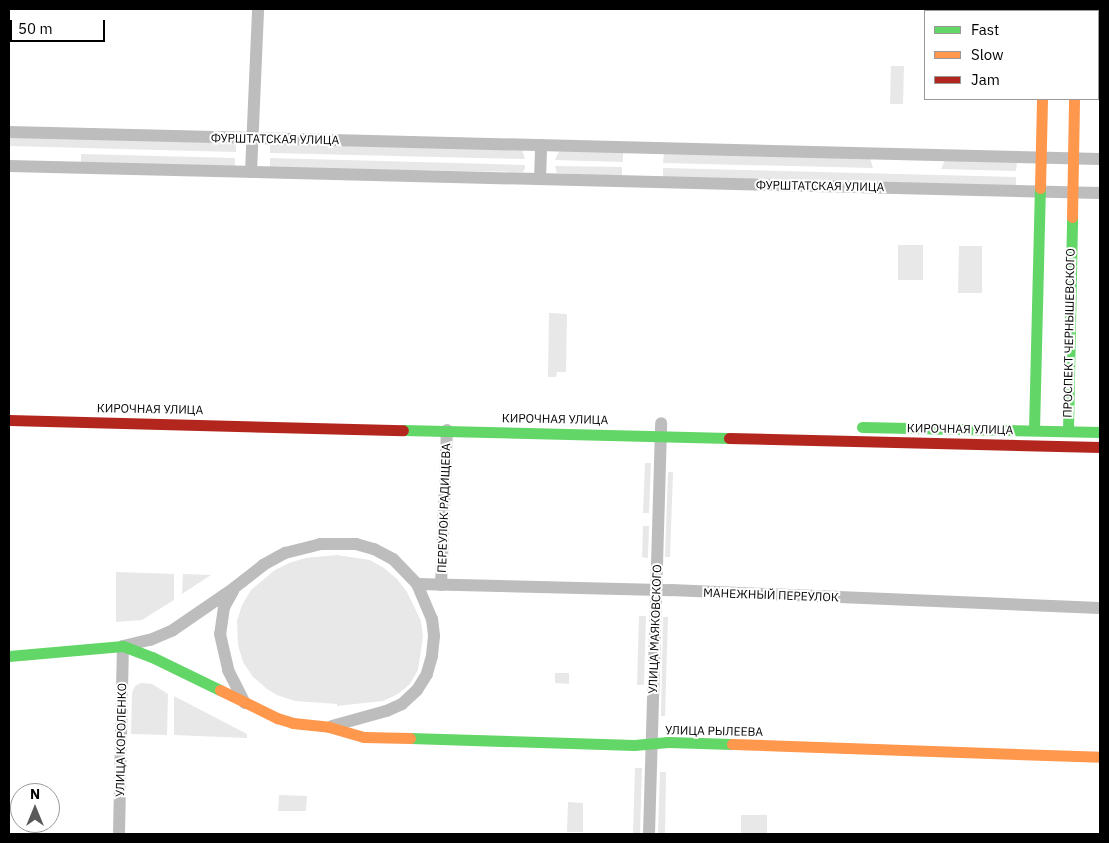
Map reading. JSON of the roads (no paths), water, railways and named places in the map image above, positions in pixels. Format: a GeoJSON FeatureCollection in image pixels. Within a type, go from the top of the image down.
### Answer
{"type":"FeatureCollection","features":[{"type":"Feature","properties":{"kind":"main road"},"geometry":{"type":"LineString","coordinates":[[1042,100],[1034,430],[1050,445]]}},
{"type":"Feature","properties":{"kind":"main road","name":"ПРОСПЕКТ ЧЕРНЫШЕВСКОГО"},"geometry":{"type":"LineString","coordinates":[[1068,431],[1074,100]]}},
{"type":"Feature","properties":{"kind":"main road","name":"КИРОЧНАЯ УЛИЦА"},"geometry":{"type":"LineString","coordinates":[[9,411],[508,421]]}},
{"type":"Feature","properties":{"kind":"main road","name":"КИРОЧНАЯ УЛИЦА"},"geometry":{"type":"LineString","coordinates":[[9,420],[447,430],[661,426],[1100,447]]}},
{"type":"Feature","properties":{"kind":"main road","name":"КИРОЧНАЯ УЛИЦА"},"geometry":{"type":"LineString","coordinates":[[853,427],[1100,432]]}},
{"type":"Feature","properties":{"kind":"main road"},"geometry":{"type":"LineString","coordinates":[[9,656],[123,646]]}},
{"type":"Feature","properties":{"kind":"main road","name":"УЛИЦА РЫЛЕЕВА"},"geometry":{"type":"LineString","coordinates":[[123,646],[152,657],[246,704],[293,723],[329,727],[364,737],[1100,757]]}},
{"type":"Feature","properties":{"kind":"street"},"geometry":{"type":"LineString","coordinates":[[251,172],[258,9]]}},
{"type":"Feature","properties":{"kind":"street","name":"ФУРШТАТСКАЯ УЛИЦА"},"geometry":{"type":"LineString","coordinates":[[9,132],[1100,159]]}},
{"type":"Feature","properties":{"kind":"street"},"geometry":{"type":"LineString","coordinates":[[540,179],[541,145]]}},
{"type":"Feature","properties":{"kind":"street","name":"ФУРШТАТСКАЯ УЛИЦА"},"geometry":{"type":"LineString","coordinates":[[9,166],[1100,193]]}},
{"type":"Feature","properties":{"kind":"street","name":"УЛИЦА МАЯКОВСКОГО"},"geometry":{"type":"LineString","coordinates":[[649,834],[661,426]]}},
{"type":"Feature","properties":{"kind":"street","name":"ПЕРЕУЛОК РАДИЩЕВА"},"geometry":{"type":"LineString","coordinates":[[441,585],[447,430]]}},
{"type":"Feature","properties":{"kind":"street","name":"ПРОСПЕКТ ЧЕРНЫШЕВСКОГО"},"geometry":{"type":"LineString","coordinates":[[1050,445],[1068,431]]}},
{"type":"Feature","properties":{"kind":"street"},"geometry":{"type":"LineString","coordinates":[[123,646],[162,636],[234,588],[263,565],[303,546],[337,543],[374,549],[393,559],[417,584],[432,619],[434,636],[432,656],[427,674],[417,690],[402,704],[371,716],[329,727]]}},
{"type":"Feature","properties":{"kind":"street","name":"МАНЕЖНЫЙ ПЕРЕУЛОК"},"geometry":{"type":"LineString","coordinates":[[417,584],[1100,608]]}},
{"type":"Feature","properties":{"kind":"street"},"geometry":{"type":"LineString","coordinates":[[234,588],[224,607],[220,634],[228,670],[246,704]]}},
{"type":"Feature","properties":{"kind":"street","name":"УЛИЦА КОРОЛЕНКО"},"geometry":{"type":"LineString","coordinates":[[119,834],[123,646]]}}]}
